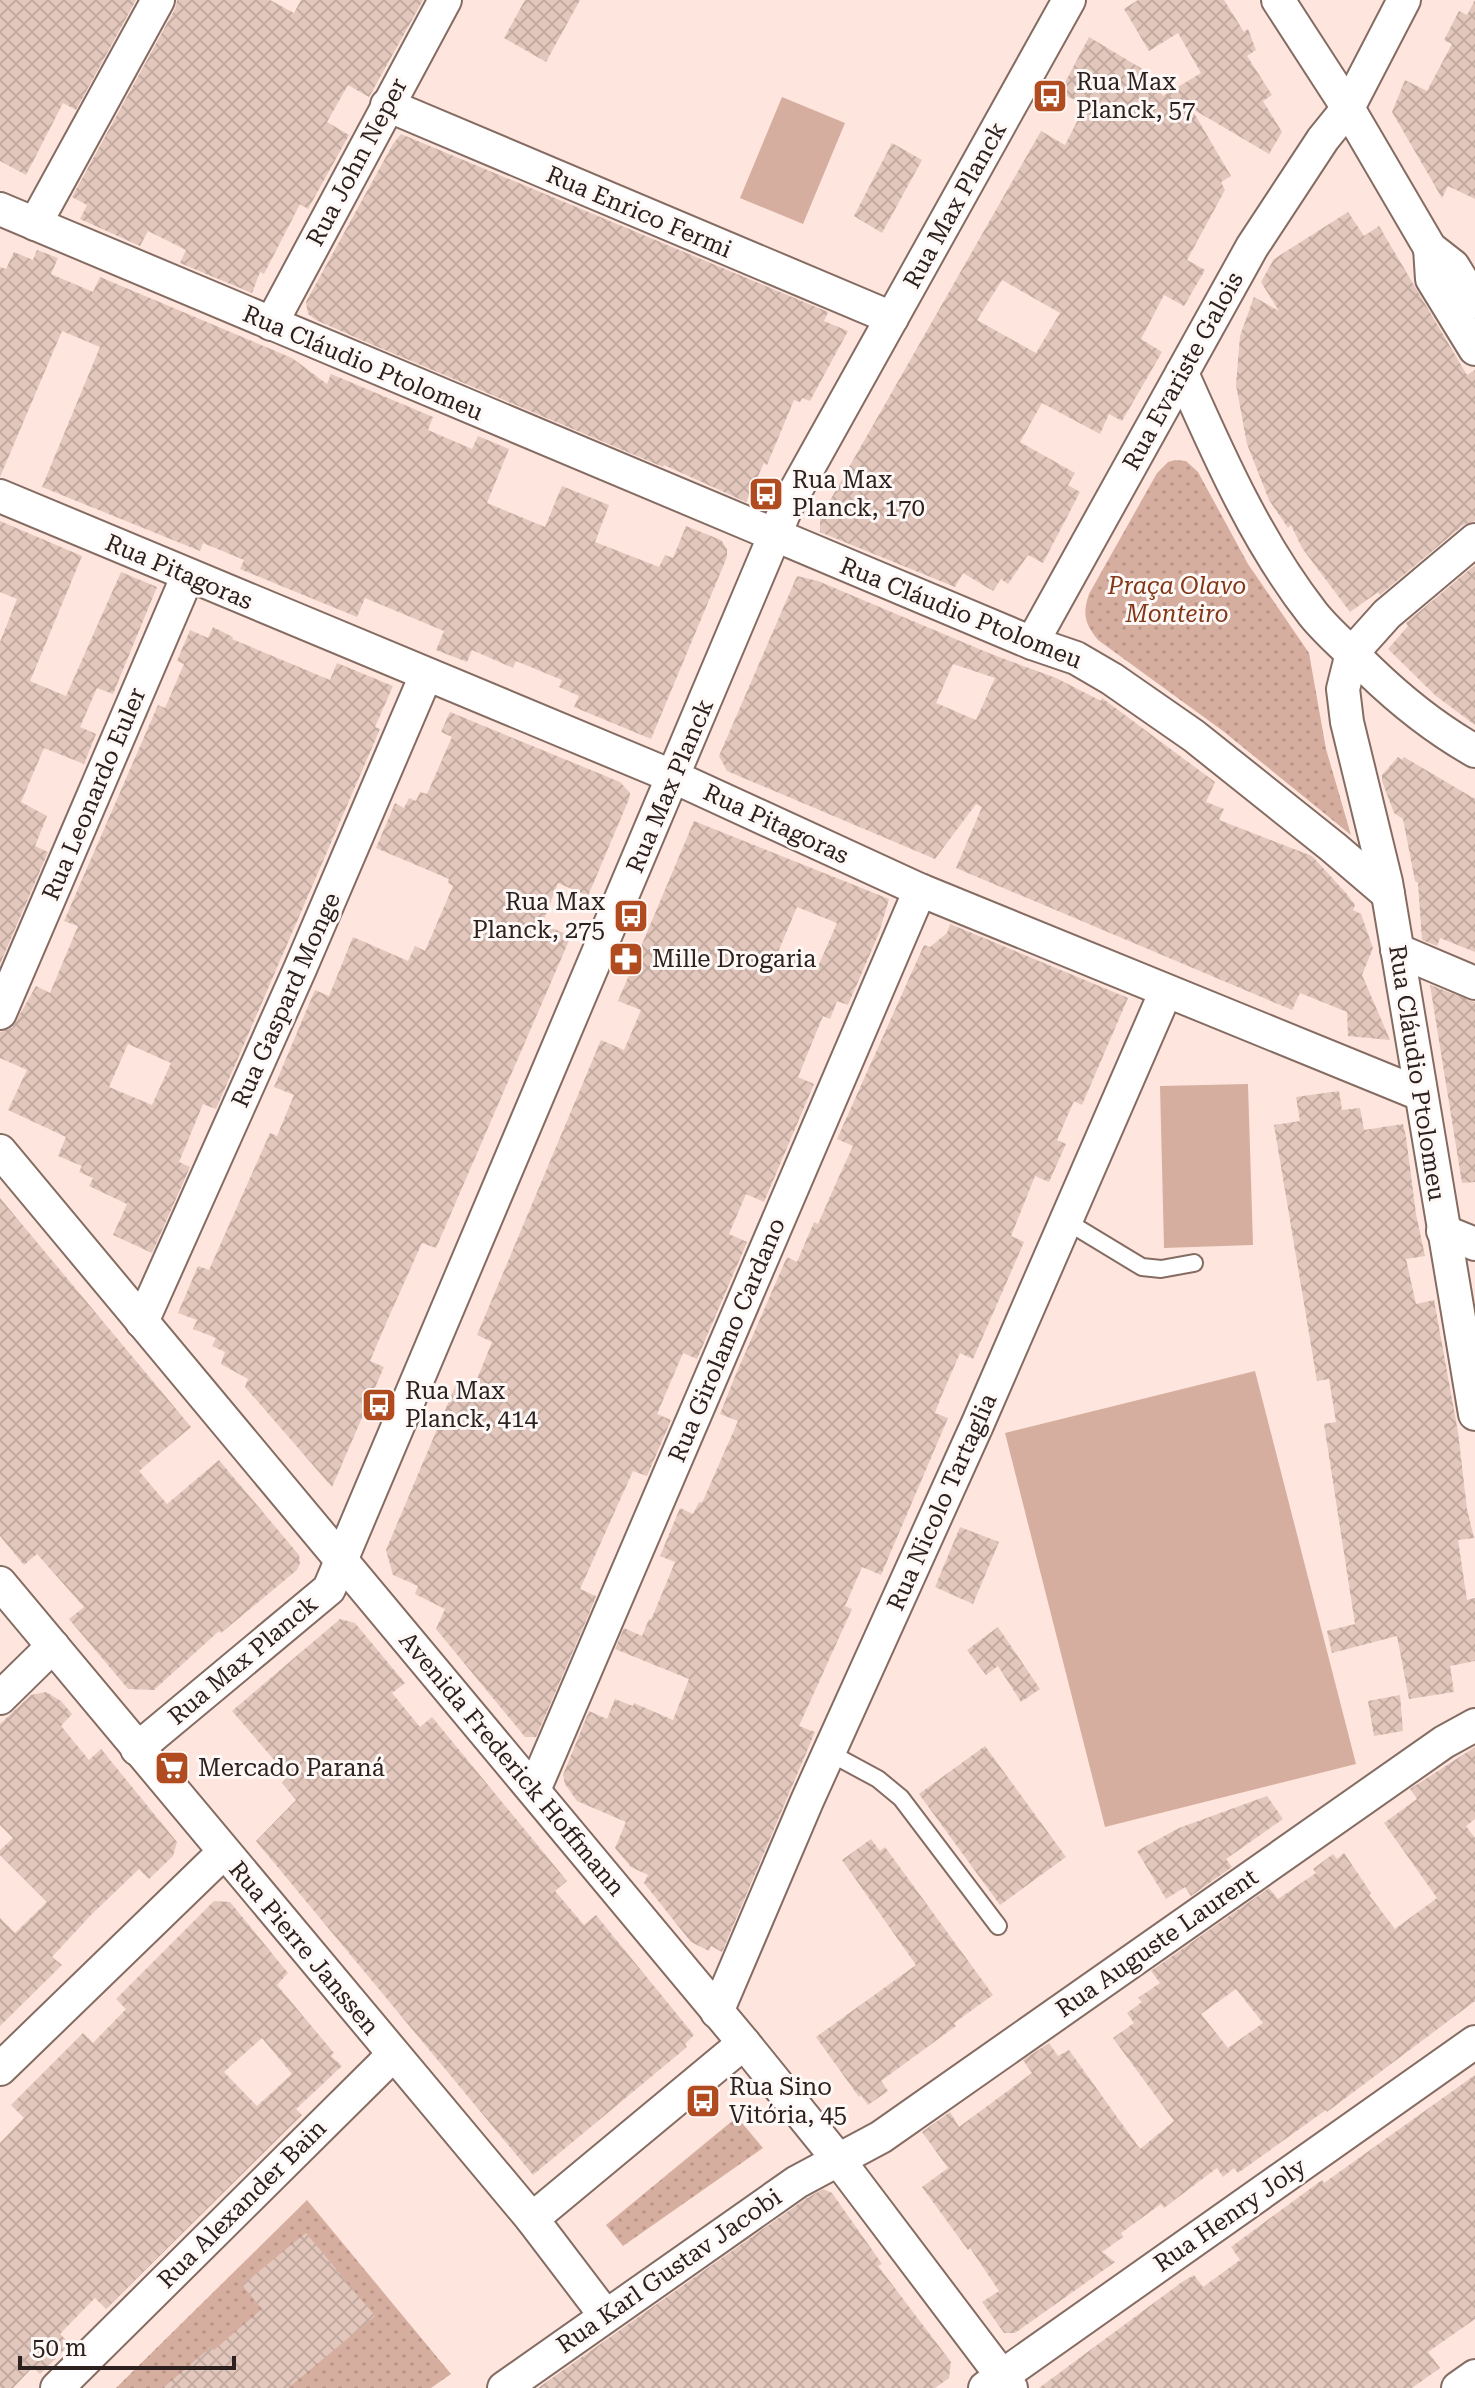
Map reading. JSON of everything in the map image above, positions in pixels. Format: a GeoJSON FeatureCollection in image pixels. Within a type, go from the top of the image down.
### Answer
{"type":"FeatureCollection","features":[{"type":"Feature","properties":{"kind":"street"},"geometry":{"type":"LineString","coordinates":[[35,224],[158,0]]}},
{"type":"Feature","properties":{"kind":"street","name":"Rua John Neper"},"geometry":{"type":"LineString","coordinates":[[271,324],[445,0]]}},
{"type":"Feature","properties":{"kind":"street","name":"Rua Max Planck"},"geometry":{"type":"LineString","coordinates":[[137,1749],[329,1589],[787,506],[1069,0]]}},
{"type":"Feature","properties":{"kind":"street"},"geometry":{"type":"LineString","coordinates":[[1278,0],[1348,108],[1430,248],[1453,266],[1475,302]]}},
{"type":"Feature","properties":{"kind":"street","name":"Rua Evariste Galois"},"geometry":{"type":"LineString","coordinates":[[1032,643],[1252,247],[1323,139],[1348,108],[1404,0]]}},
{"type":"Feature","properties":{"kind":"street","name":"Rua Enrico Fermi"},"geometry":{"type":"LineString","coordinates":[[387,105],[892,318]]}},
{"type":"Feature","properties":{"kind":"street","name":"Rua Cláudio Ptolomeu"},"geometry":{"type":"LineString","coordinates":[[0,209],[774,536],[1032,643],[1076,658],[1194,736],[1333,847],[1388,894],[1475,1414]]}},
{"type":"Feature","properties":{"kind":"street"},"geometry":{"type":"LineString","coordinates":[[1430,248],[1432,279],[1475,349]]}},
{"type":"Feature","properties":{"kind":"street"},"geometry":{"type":"LineString","coordinates":[[1182,373],[1222,464],[1268,550],[1314,615],[1394,694],[1451,738],[1475,751]]}},
{"type":"Feature","properties":{"kind":"street","name":"Rua Pitagoras"},"geometry":{"type":"LineString","coordinates":[[0,496],[674,777],[920,890],[1420,1094]]}},
{"type":"Feature","properties":{"kind":"street"},"geometry":{"type":"LineString","coordinates":[[1388,894],[1347,722],[1343,689],[1352,653],[1387,614],[1475,540]]}},
{"type":"Feature","properties":{"kind":"street","name":"Rua Leonardo Euler"},"geometry":{"type":"LineString","coordinates":[[0,1013],[188,575]]}},
{"type":"Feature","properties":{"kind":"street","name":"Rua Gaspard Monge"},"geometry":{"type":"LineString","coordinates":[[142,1322],[300,969],[426,675]]}},
{"type":"Feature","properties":{"kind":"street","name":"Rua Girolamo Cardano"},"geometry":{"type":"LineString","coordinates":[[534,1790],[920,890]]}},
{"type":"Feature","properties":{"kind":"street"},"geometry":{"type":"LineString","coordinates":[[1397,950],[1475,983]]}},
{"type":"Feature","properties":{"kind":"street","name":"Rua Nicolo Tartaglia"},"geometry":{"type":"LineString","coordinates":[[717,2012],[828,1752],[978,1423],[1166,991]]}},
{"type":"Feature","properties":{"kind":"street","name":"Avenida Frederick Hoffmann"},"geometry":{"type":"LineString","coordinates":[[0,1151],[744,2043],[837,2158],[999,2384]]}},
{"type":"Feature","properties":{"kind":"street"},"geometry":{"type":"LineString","coordinates":[[1443,1231],[1475,1244]]}},
{"type":"Feature","properties":{"kind":"street","name":"Rua Pierre Janssen"},"geometry":{"type":"LineString","coordinates":[[0,1583],[532,2219],[605,2315]]}},
{"type":"Feature","properties":{"kind":"street"},"geometry":{"type":"LineString","coordinates":[[0,1698],[53,1646]]}},
{"type":"Feature","properties":{"kind":"street","name":"Rua Auguste Laurent"},"geometry":{"type":"LineString","coordinates":[[837,2158],[881,2137],[1444,1742],[1475,1725]]}},
{"type":"Feature","properties":{"kind":"street"},"geometry":{"type":"LineString","coordinates":[[0,2069],[223,1853]]}},
{"type":"Feature","properties":{"kind":"street","name":"Rua Henry Joly"},"geometry":{"type":"LineString","coordinates":[[999,2384],[1475,2042]]}},
{"type":"Feature","properties":{"kind":"street"},"geometry":{"type":"LineString","coordinates":[[532,2219],[744,2043]]}},
{"type":"Feature","properties":{"kind":"street","name":"Rua Alexander Bain"},"geometry":{"type":"LineString","coordinates":[[57,2388],[393,2055]]}},
{"type":"Feature","properties":{"kind":"street","name":"Rua Karl Gustav Jacobi"},"geometry":{"type":"LineString","coordinates":[[504,2388],[797,2182],[837,2158]]}},
{"type":"Feature","properties":{"kind":"street"},"geometry":{"type":"LineString","coordinates":[[1458,2388],[1475,2376]]}},
{"type":"Feature","properties":{"kind":"lane"},"geometry":{"type":"LineString","coordinates":[[1066,1221],[1142,1267],[1161,1269],[1194,1263]]}},
{"type":"Feature","properties":{"kind":"lane"},"geometry":{"type":"LineString","coordinates":[[828,1752],[878,1779],[901,1798],[998,1926]]}},
{"type":"Feature","properties":{"kind":"green space"},"geometry":{"type":"Polygon","coordinates":[[[782,97],[845,123],[803,224],[740,198],[782,97]]]}},
{"type":"Feature","properties":{"kind":"green space","name":"Praça Olavo Monteiro"},"geometry":{"type":"Polygon","coordinates":[[[1186,461],[1198,472],[1248,564],[1309,653],[1326,749],[1351,835],[1223,731],[1098,640],[1090,629],[1085,613],[1089,594],[1157,473],[1168,462],[1186,461]]]}},
{"type":"Feature","properties":{"kind":"green space"},"geometry":{"type":"Polygon","coordinates":[[[1248,1084],[1253,1245],[1164,1248],[1160,1086],[1248,1084]]]}},
{"type":"Feature","properties":{"kind":"green space"},"geometry":{"type":"Polygon","coordinates":[[[1255,1371],[1356,1764],[1105,1827],[1005,1433],[1255,1371]]]}},
{"type":"Feature","properties":{"kind":"green space"},"geometry":{"type":"Polygon","coordinates":[[[737,2117],[763,2148],[623,2246],[606,2225],[737,2117]]]}},
{"type":"Feature","properties":{"kind":"green space"},"geometry":{"type":"Polygon","coordinates":[[[307,2200],[451,2374],[431,2388],[116,2388],[307,2200]]]}},
{"type":"Feature","properties":{"kind":"building"},"geometry":{"type":"Polygon","coordinates":[[[0,0],[136,0],[76,110],[63,103],[26,175],[0,161],[0,0]]]}},
{"type":"Feature","properties":{"kind":"building"},"geometry":{"type":"Polygon","coordinates":[[[177,0],[270,0],[294,13],[301,0],[423,0],[369,97],[348,85],[327,122],[349,135],[308,209],[300,204],[264,274],[260,272],[252,293],[180,263],[186,250],[148,231],[140,246],[80,219],[87,205],[72,197],[175,9],[177,0]]]}},
{"type":"Feature","properties":{"kind":"building"},"geometry":{"type":"Polygon","coordinates":[[[525,0],[580,0],[546,62],[504,38],[525,0]]]}},
{"type":"Feature","properties":{"kind":"building"},"geometry":{"type":"Polygon","coordinates":[[[1138,0],[1224,0],[1244,32],[1248,29],[1256,50],[1247,56],[1272,95],[1263,101],[1282,132],[1269,154],[1191,108],[1231,176],[1221,182],[1225,190],[1187,260],[1205,270],[1184,306],[1164,295],[1141,339],[1162,352],[1122,421],[1109,414],[1100,434],[1042,403],[1020,442],[1075,473],[1068,485],[1080,492],[1043,563],[1028,555],[1008,584],[1001,579],[993,591],[963,573],[955,587],[820,532],[820,518],[1041,131],[1065,145],[1085,106],[1060,92],[1089,37],[1149,73],[1163,96],[1201,73],[1178,33],[1149,51],[1124,9],[1138,0]],[[1002,280],[977,320],[1036,353],[1060,313],[1002,280]]]}},
{"type":"Feature","properties":{"kind":"building"},"geometry":{"type":"Polygon","coordinates":[[[1475,0],[1475,199],[1448,186],[1442,198],[1392,112],[1405,80],[1427,91],[1452,44],[1444,40],[1459,11],[1467,15],[1475,0]]]}},
{"type":"Feature","properties":{"kind":"building"},"geometry":{"type":"Polygon","coordinates":[[[401,134],[828,312],[824,321],[848,331],[810,401],[802,398],[800,402],[794,400],[767,465],[764,463],[746,502],[366,342],[308,314],[306,302],[401,134]]]}},
{"type":"Feature","properties":{"kind":"building"},"geometry":{"type":"Polygon","coordinates":[[[892,143],[922,160],[882,233],[854,216],[892,143]]]}},
{"type":"Feature","properties":{"kind":"building"},"geometry":{"type":"Polygon","coordinates":[[[1348,212],[1364,236],[1379,226],[1467,375],[1475,370],[1475,521],[1463,525],[1380,595],[1378,592],[1350,612],[1302,548],[1291,525],[1288,528],[1269,500],[1247,444],[1236,385],[1240,336],[1254,297],[1279,311],[1261,282],[1274,259],[1348,212]]]}},
{"type":"Feature","properties":{"kind":"building"},"geometry":{"type":"Polygon","coordinates":[[[37,250],[58,258],[51,274],[93,292],[100,277],[292,358],[327,384],[331,374],[433,417],[428,430],[472,449],[478,436],[509,449],[487,503],[545,527],[562,486],[609,505],[595,542],[659,567],[665,555],[673,558],[686,526],[721,540],[727,549],[727,557],[651,739],[574,707],[579,696],[559,687],[562,680],[516,661],[513,668],[472,650],[467,662],[436,650],[444,631],[365,598],[357,617],[240,569],[244,560],[203,543],[200,551],[42,487],[100,347],[62,331],[0,477],[0,267],[6,269],[14,252],[33,260],[37,250]]]}},
{"type":"Feature","properties":{"kind":"building"},"geometry":{"type":"Polygon","coordinates":[[[0,521],[82,556],[30,681],[66,696],[121,572],[157,587],[113,694],[97,688],[80,727],[96,734],[84,764],[44,748],[21,802],[47,816],[35,846],[48,852],[0,964],[0,642],[17,599],[0,592],[0,521]]]}},
{"type":"Feature","properties":{"kind":"building"},"geometry":{"type":"Polygon","coordinates":[[[1475,565],[1475,725],[1436,696],[1388,649],[1408,626],[1406,623],[1475,565]]]}},
{"type":"Feature","properties":{"kind":"building"},"geometry":{"type":"Polygon","coordinates":[[[797,576],[818,581],[1056,678],[1101,701],[1102,698],[1215,782],[1206,802],[1224,809],[1219,820],[1312,856],[1346,893],[1355,905],[1353,910],[1361,914],[1373,948],[1362,975],[1390,1040],[1348,1036],[1347,1012],[1300,993],[1292,1010],[956,868],[982,807],[976,804],[935,859],[727,771],[719,756],[797,576]],[[953,664],[936,703],[976,720],[995,678],[953,664]]]}},
{"type":"Feature","properties":{"kind":"building"},"geometry":{"type":"Polygon","coordinates":[[[213,627],[232,639],[330,680],[337,663],[393,686],[375,727],[380,729],[216,1109],[203,1104],[179,1162],[190,1167],[152,1253],[113,1235],[127,1204],[89,1186],[93,1178],[79,1172],[82,1166],[58,1156],[66,1137],[8,1110],[27,1070],[0,1058],[0,1032],[12,1028],[36,986],[50,993],[78,926],[64,921],[158,705],[165,708],[184,664],[177,661],[190,630],[208,638],[213,627]],[[128,1044],[109,1087],[152,1105],[171,1063],[128,1044]]]}},
{"type":"Feature","properties":{"kind":"building"},"geometry":{"type":"Polygon","coordinates":[[[450,712],[620,782],[630,793],[588,896],[558,883],[542,924],[571,936],[436,1248],[422,1243],[387,1321],[370,1361],[384,1367],[332,1487],[245,1387],[248,1379],[221,1364],[225,1352],[212,1346],[216,1338],[193,1329],[197,1320],[178,1313],[198,1266],[209,1270],[270,1133],[277,1136],[294,1095],[274,1087],[315,990],[329,996],[353,937],[408,961],[415,946],[425,951],[453,886],[448,883],[449,879],[376,848],[395,803],[404,808],[409,798],[416,801],[420,792],[427,794],[452,737],[441,732],[450,712]]]}},
{"type":"Feature","properties":{"kind":"building"},"geometry":{"type":"Polygon","coordinates":[[[1398,757],[1402,760],[1404,757],[1475,799],[1475,952],[1440,938],[1437,946],[1422,940],[1418,883],[1415,881],[1403,819],[1394,813],[1382,781],[1382,775],[1398,757]]]}},
{"type":"Feature","properties":{"kind":"building"},"geometry":{"type":"Polygon","coordinates":[[[694,821],[889,899],[879,933],[848,1005],[837,1001],[830,1019],[823,1016],[798,1077],[814,1084],[764,1202],[746,1194],[729,1234],[747,1242],[697,1359],[683,1353],[657,1414],[671,1420],[647,1476],[633,1471],[580,1589],[596,1596],[589,1614],[536,1737],[525,1737],[436,1629],[445,1609],[415,1594],[418,1586],[393,1575],[386,1550],[457,1382],[473,1389],[492,1342],[477,1335],[601,1040],[624,1050],[641,1010],[618,1001],[694,821]],[[797,907],[778,952],[817,969],[837,923],[797,907]]]}},
{"type":"Feature","properties":{"kind":"building"},"geometry":{"type":"Polygon","coordinates":[[[950,924],[1128,998],[1082,1105],[1074,1101],[1057,1140],[1066,1144],[1049,1182],[1035,1176],[1011,1236],[1024,1242],[973,1359],[960,1353],[941,1397],[935,1413],[948,1418],[881,1575],[862,1567],[845,1606],[852,1609],[799,1726],[815,1732],[722,1952],[711,1946],[709,1951],[691,1942],[644,1883],[648,1875],[631,1867],[615,1848],[626,1822],[577,1801],[565,1784],[563,1775],[589,1711],[607,1719],[615,1699],[633,1706],[634,1703],[673,1720],[689,1679],[615,1649],[624,1628],[642,1636],[651,1620],[675,1562],[660,1556],[680,1508],[693,1514],[699,1502],[702,1503],[738,1421],[720,1414],[736,1374],[787,1257],[797,1262],[853,1146],[837,1139],[924,945],[930,947],[947,933],[950,924]]]}},
{"type":"Feature","properties":{"kind":"building"},"geometry":{"type":"Polygon","coordinates":[[[1430,985],[1475,1002],[1475,1182],[1462,1183],[1430,985]]]}},
{"type":"Feature","properties":{"kind":"building"},"geometry":{"type":"Polygon","coordinates":[[[1339,1091],[1342,1110],[1360,1108],[1364,1130],[1403,1124],[1425,1256],[1406,1259],[1416,1304],[1434,1300],[1474,1538],[1458,1540],[1467,1600],[1475,1598],[1475,1661],[1450,1666],[1454,1692],[1409,1699],[1397,1636],[1332,1653],[1327,1631],[1355,1624],[1324,1424],[1336,1422],[1329,1379],[1317,1381],[1274,1125],[1300,1121],[1296,1097],[1339,1091]]]}},
{"type":"Feature","properties":{"kind":"building"},"geometry":{"type":"Polygon","coordinates":[[[0,1198],[191,1427],[139,1471],[167,1504],[219,1460],[299,1555],[297,1570],[221,1633],[219,1631],[154,1690],[128,1689],[69,1619],[84,1607],[37,1554],[24,1565],[0,1536],[0,1198]]]}},
{"type":"Feature","properties":{"kind":"building"},"geometry":{"type":"Polygon","coordinates":[[[960,1527],[999,1542],[973,1604],[935,1587],[960,1527]]]}},
{"type":"Feature","properties":{"kind":"building"},"geometry":{"type":"Polygon","coordinates":[[[340,1619],[355,1623],[405,1683],[392,1693],[420,1727],[432,1717],[567,1881],[555,1891],[584,1925],[596,1915],[694,2035],[685,2044],[687,2047],[533,2175],[256,1841],[296,1800],[282,1783],[288,1776],[232,1711],[340,1619]]]}},
{"type":"Feature","properties":{"kind":"building"},"geometry":{"type":"Polygon","coordinates":[[[998,1627],[1040,1689],[1021,1702],[998,1666],[986,1675],[967,1650],[998,1627]]]}},
{"type":"Feature","properties":{"kind":"building"},"geometry":{"type":"Polygon","coordinates":[[[46,1692],[61,1701],[72,1714],[61,1726],[89,1760],[101,1749],[177,1842],[173,1856],[149,1879],[139,1869],[90,1916],[52,1957],[62,1965],[0,2026],[0,1918],[15,1933],[47,1902],[0,1855],[0,1850],[13,1838],[0,1825],[0,1724],[31,1695],[46,1692]]]}},
{"type":"Feature","properties":{"kind":"building"},"geometry":{"type":"Polygon","coordinates":[[[1400,1695],[1403,1731],[1374,1736],[1368,1701],[1400,1695]]]}},
{"type":"Feature","properties":{"kind":"building"},"geometry":{"type":"Polygon","coordinates":[[[985,1746],[1066,1857],[1000,1905],[919,1794],[985,1746]]]}},
{"type":"Feature","properties":{"kind":"building"},"geometry":{"type":"Polygon","coordinates":[[[1475,1747],[1475,1819],[1466,1826],[1475,1838],[1475,2001],[1327,2112],[1238,2173],[1234,2168],[1223,2177],[1217,2168],[1164,2208],[1161,2204],[1121,2233],[1123,2237],[1102,2252],[1115,2262],[1015,2333],[1004,2333],[982,2302],[999,2291],[922,2187],[948,2168],[922,2132],[950,2112],[959,2127],[1032,2073],[1023,2060],[1049,2043],[1058,2056],[1069,2050],[1140,2149],[1174,2121],[1113,2038],[1134,2023],[1127,2013],[1142,2002],[1138,1998],[1160,1983],[1151,1971],[1269,1888],[1278,1899],[1316,1873],[1313,1869],[1333,1854],[1337,1859],[1344,1853],[1371,1893],[1369,1895],[1395,1929],[1437,1898],[1384,1823],[1417,1799],[1410,1789],[1475,1747]],[[1236,1989],[1201,2014],[1228,2048],[1263,2023],[1236,1989]]]}},
{"type":"Feature","properties":{"kind":"building"},"geometry":{"type":"Polygon","coordinates":[[[1267,1796],[1283,1819],[1226,1859],[1232,1867],[1191,1896],[1185,1887],[1166,1899],[1137,1851],[1179,1828],[1267,1796]]]}},
{"type":"Feature","properties":{"kind":"building"},"geometry":{"type":"Polygon","coordinates":[[[871,1839],[880,1851],[885,1847],[993,1995],[881,2081],[888,2091],[868,2105],[816,2037],[916,1965],[842,1860],[871,1839]]]}},
{"type":"Feature","properties":{"kind":"building"},"geometry":{"type":"Polygon","coordinates":[[[214,1901],[230,1902],[288,1973],[277,1985],[342,2066],[296,2109],[302,2115],[106,2309],[95,2298],[60,2334],[70,2344],[40,2374],[33,2367],[13,2388],[0,2388],[0,2143],[24,2118],[11,2105],[83,2033],[93,2043],[126,2009],[116,1999],[214,1901]],[[262,2038],[224,2072],[257,2106],[292,2074],[262,2038]]]}},
{"type":"Feature","properties":{"kind":"building"},"geometry":{"type":"Polygon","coordinates":[[[1475,2075],[1475,2319],[1428,2352],[1440,2368],[1412,2388],[1039,2388],[1182,2282],[1194,2275],[1203,2287],[1240,2260],[1231,2247],[1475,2075]]]}},
{"type":"Feature","properties":{"kind":"building"},"geometry":{"type":"Polygon","coordinates":[[[823,2189],[832,2193],[882,2264],[878,2266],[951,2362],[949,2378],[935,2388],[538,2388],[807,2198],[823,2189]]]}},
{"type":"Feature","properties":{"kind":"building"},"geometry":{"type":"Polygon","coordinates":[[[306,2233],[375,2316],[288,2388],[163,2388],[262,2309],[242,2285],[306,2233]]]}},
{"type":"Feature","properties":{"kind":"place","name":"Rua Max Planck, 57"},"geometry":{"type":"Point","coordinates":[1050,96]}},
{"type":"Feature","properties":{"kind":"place","name":"Rua Max Planck, 170"},"geometry":{"type":"Point","coordinates":[766,494]}},
{"type":"Feature","properties":{"kind":"place","name":"Rua Max Planck, 275"},"geometry":{"type":"Point","coordinates":[631,916]}},
{"type":"Feature","properties":{"kind":"place","name":"Mille Drogaria"},"geometry":{"type":"Point","coordinates":[626,959]}},
{"type":"Feature","properties":{"kind":"place","name":"Rua Max Planck, 414"},"geometry":{"type":"Point","coordinates":[379,1405]}},
{"type":"Feature","properties":{"kind":"place","name":"Mercado Paraná"},"geometry":{"type":"Point","coordinates":[172,1768]}},
{"type":"Feature","properties":{"kind":"place","name":"Rua Sino Vitória, 45"},"geometry":{"type":"Point","coordinates":[703,2101]}}]}
